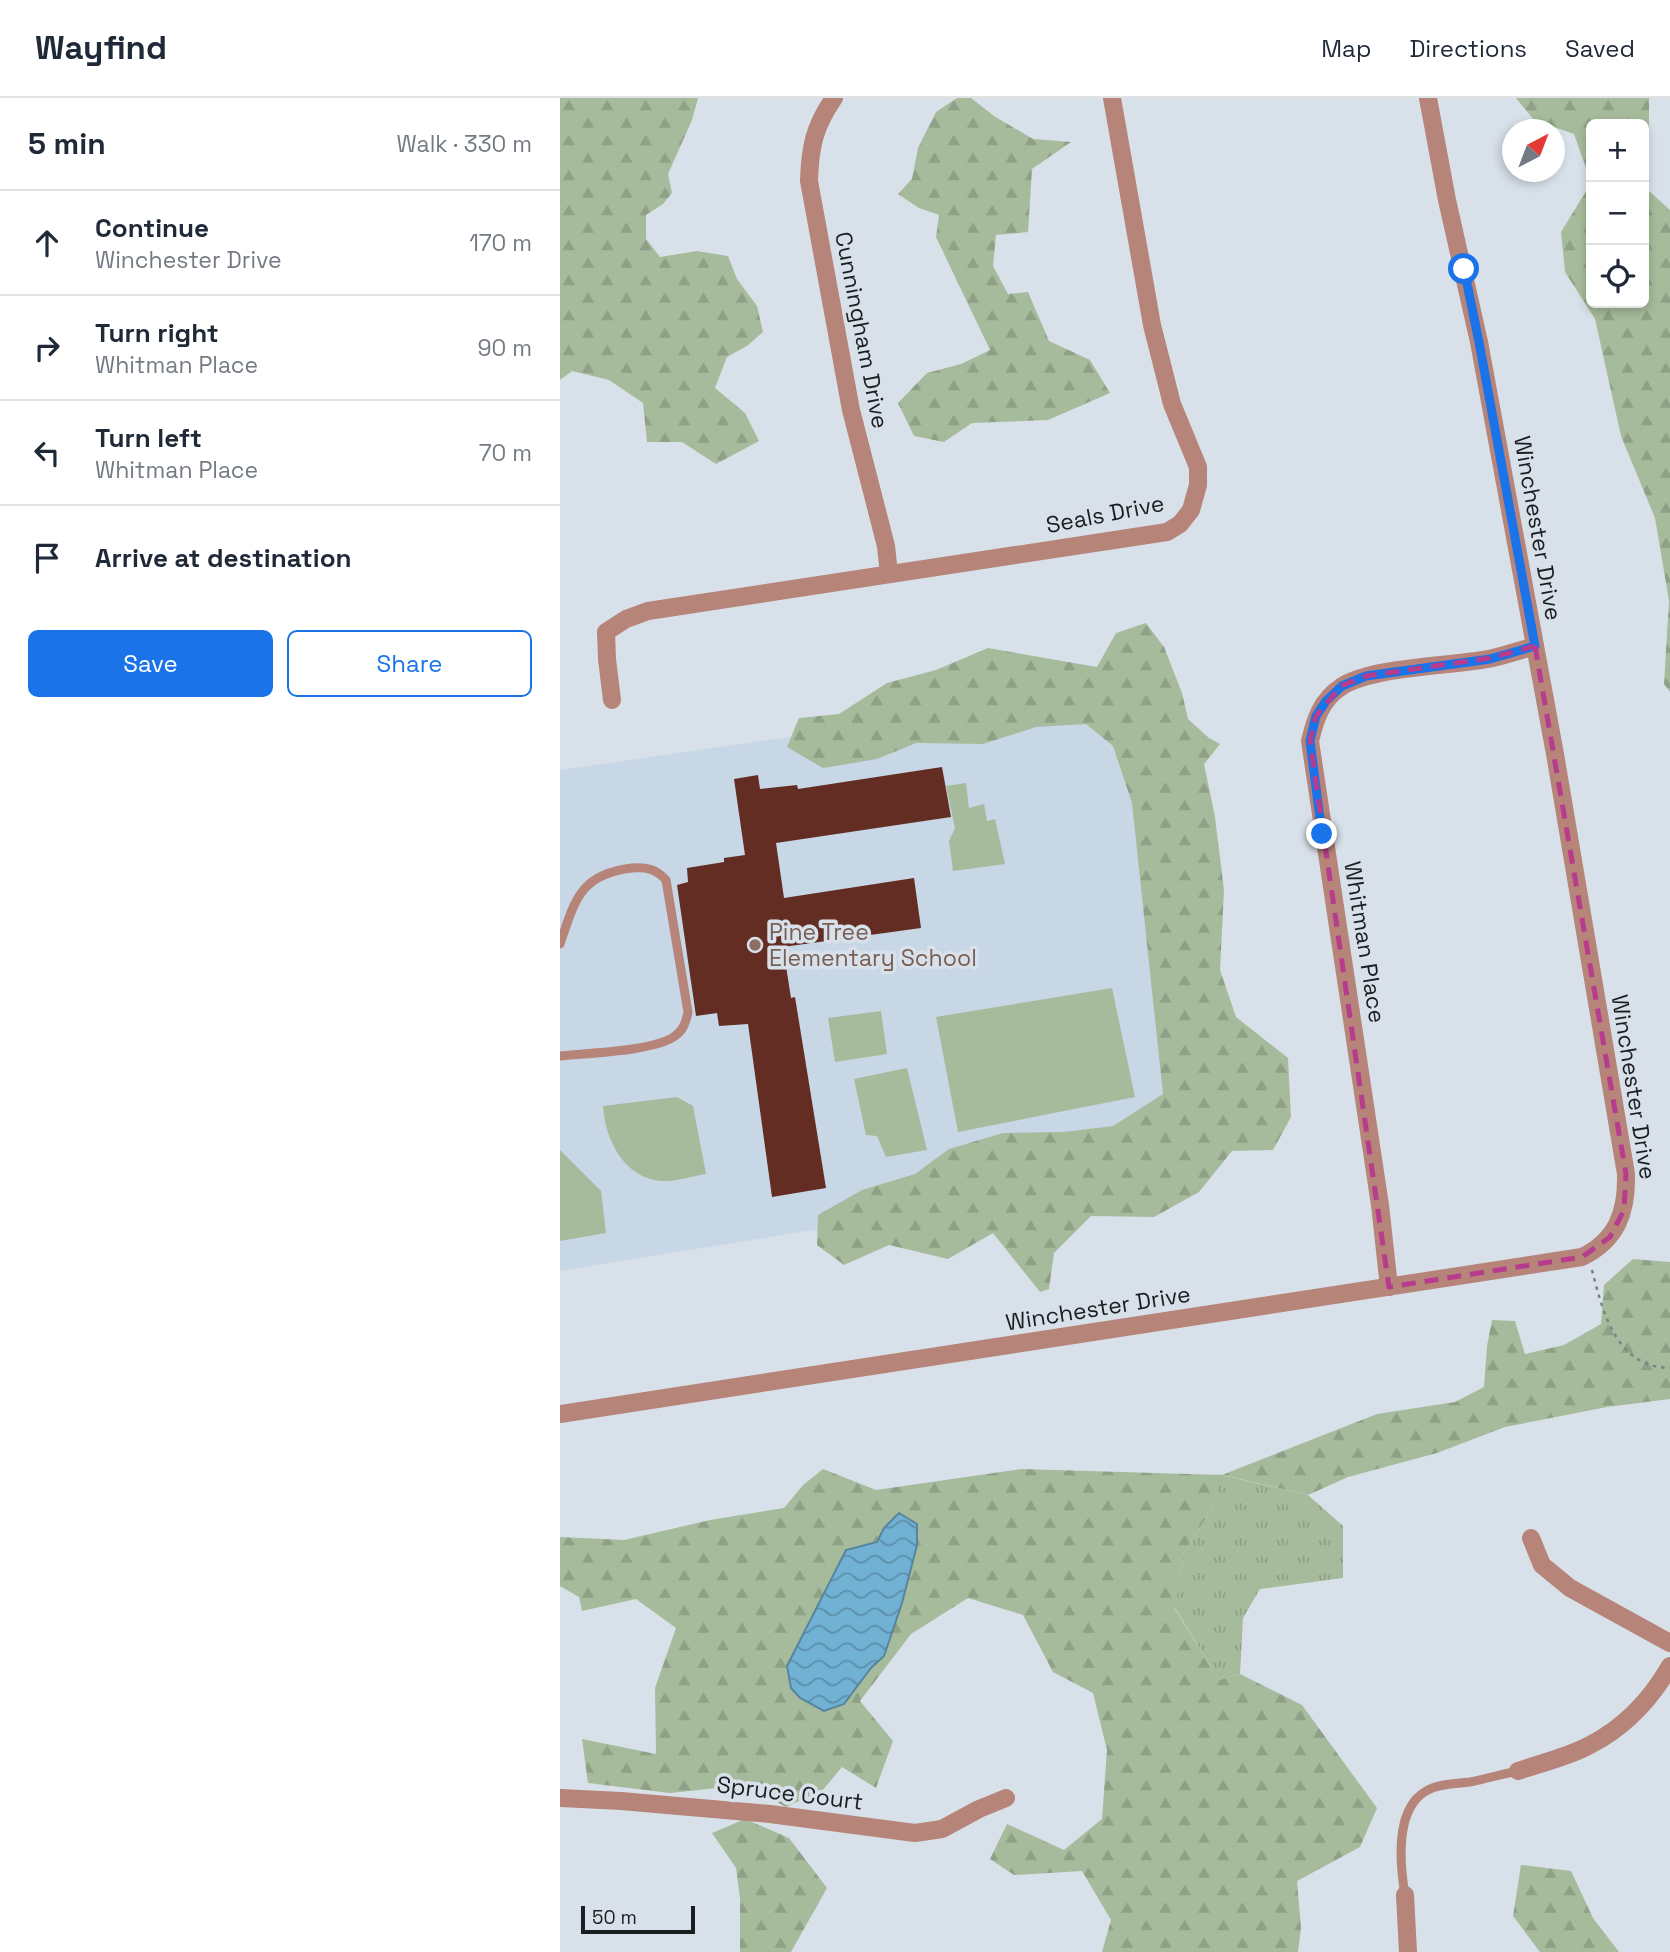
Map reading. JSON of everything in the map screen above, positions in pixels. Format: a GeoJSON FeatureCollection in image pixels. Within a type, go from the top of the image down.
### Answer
{"type":"FeatureCollection","features":[{"type":"Feature","properties":{"kind":"street","name":"Cunningham Drive"},"geometry":{"type":"LineString","coordinates":[[834,98],[819,120],[810,152],[809,181],[851,410],[886,546],[889,574]]}},
{"type":"Feature","properties":{"kind":"street","name":"Seals Drive"},"geometry":{"type":"LineString","coordinates":[[612,700],[606,632],[626,619],[648,611],[1167,532],[1180,524],[1191,510],[1198,485],[1198,467],[1172,404],[1152,325],[1112,98]]}},
{"type":"Feature","properties":{"kind":"street","name":"Winchester Drive"},"geometry":{"type":"LineString","coordinates":[[560,1414],[1582,1258],[1609,1237],[1624,1210],[1626,1174],[1535,646],[1479,342],[1447,200],[1429,98]]}},
{"type":"Feature","properties":{"kind":"street","name":"Whitman Place"},"geometry":{"type":"LineString","coordinates":[[1389,1287],[1380,1205],[1310,741],[1316,716],[1326,701],[1342,686],[1366,676],[1490,659],[1535,646]]}},
{"type":"Feature","properties":{"kind":"street"},"geometry":{"type":"LineString","coordinates":[[1531,1538],[1542,1565],[1570,1588],[1670,1643]]}},
{"type":"Feature","properties":{"kind":"street"},"geometry":{"type":"LineString","coordinates":[[1518,1771],[1590,1746],[1629,1719],[1657,1689],[1670,1666]]}},
{"type":"Feature","properties":{"kind":"street","name":"Spruce Court"},"geometry":{"type":"LineString","coordinates":[[560,1798],[770,1814],[915,1833],[942,1829],[1006,1798]]}},
{"type":"Feature","properties":{"kind":"street"},"geometry":{"type":"LineString","coordinates":[[1405,1895],[1408,1952]]}},
{"type":"Feature","properties":{"kind":"lane"},"geometry":{"type":"LineString","coordinates":[[560,944],[574,904],[598,876],[612,870],[643,867],[658,871],[666,880],[688,1012],[686,1023],[678,1034],[662,1044],[560,1056]]}},
{"type":"Feature","properties":{"kind":"lane"},"geometry":{"type":"LineString","coordinates":[[1405,1895],[1400,1845],[1406,1819],[1413,1803],[1421,1794],[1436,1786],[1518,1771]]}},
{"type":"Feature","properties":{"kind":"path"},"geometry":{"type":"LineString","coordinates":[[1588,1254],[1601,1303],[1615,1337],[1634,1357],[1654,1368],[1670,1368]]}},
{"type":"Feature","properties":{"kind":"highlighted area"},"geometry":{"type":"Polygon","coordinates":[[[1535,646],[1626,1174],[1624,1210],[1610,1237],[1582,1257],[1389,1287],[1310,741],[1316,716],[1341,686],[1366,676],[1490,658],[1535,646]]]}},
{"type":"Feature","properties":{"kind":"shaded area"},"geometry":{"type":"Polygon","coordinates":[[[1129,688],[1214,1165],[560,1271],[560,770],[1129,688]]]}},
{"type":"Feature","properties":{"kind":"green space"},"geometry":{"type":"Polygon","coordinates":[[[560,98],[698,98],[692,120],[668,174],[672,193],[663,204],[646,215],[646,239],[660,257],[697,251],[728,256],[737,279],[757,306],[763,332],[747,346],[727,357],[715,388],[745,413],[759,441],[716,464],[682,442],[647,442],[643,403],[609,380],[572,371],[560,380],[560,98]]]}},
{"type":"Feature","properties":{"kind":"green space"},"geometry":{"type":"Polygon","coordinates":[[[957,98],[971,98],[994,116],[1033,139],[1071,142],[1032,169],[1028,232],[996,235],[993,266],[1008,294],[1028,292],[1049,341],[1090,360],[1110,393],[1048,420],[972,423],[944,442],[914,436],[898,403],[927,373],[961,364],[990,350],[936,237],[939,215],[919,208],[898,194],[912,179],[918,148],[936,112],[957,98]]]}},
{"type":"Feature","properties":{"kind":"green space"},"geometry":{"type":"Polygon","coordinates":[[[1516,98],[1649,98],[1649,119],[1586,119],[1586,168],[1574,134],[1565,131],[1565,119],[1533,119],[1516,98]]]}},
{"type":"Feature","properties":{"kind":"green space"},"geometry":{"type":"Polygon","coordinates":[[[1586,191],[1586,305],[1565,272],[1561,232],[1586,191]]]}},
{"type":"Feature","properties":{"kind":"green space"},"geometry":{"type":"Polygon","coordinates":[[[1649,191],[1670,210],[1670,692],[1664,684],[1669,601],[1655,518],[1621,436],[1595,319],[1588,308],[1649,308],[1649,191]]]}},
{"type":"Feature","properties":{"kind":"green space"},"geometry":{"type":"Polygon","coordinates":[[[1146,623],[1164,647],[1182,693],[1188,719],[1220,744],[1204,764],[1215,817],[1224,890],[1220,970],[1236,1017],[1288,1058],[1291,1117],[1273,1150],[1232,1151],[1199,1192],[1154,1217],[1091,1216],[1054,1253],[1049,1289],[1040,1292],[993,1233],[948,1259],[889,1245],[844,1265],[817,1245],[818,1215],[862,1190],[915,1174],[949,1149],[1003,1133],[1064,1132],[1113,1126],[1163,1094],[1132,803],[1113,746],[1086,724],[1036,727],[983,744],[916,743],[877,759],[823,768],[787,747],[799,718],[839,714],[887,683],[936,670],[988,648],[1097,667],[1116,633],[1146,623]]]}},
{"type":"Feature","properties":{"kind":"green space"},"geometry":{"type":"Polygon","coordinates":[[[966,783],[969,808],[984,804],[987,821],[995,819],[1005,864],[953,871],[949,841],[955,828],[946,786],[966,783]]]}},
{"type":"Feature","properties":{"kind":"green space"},"geometry":{"type":"Polygon","coordinates":[[[1112,988],[1135,1097],[958,1132],[936,1017],[1112,988]]]}},
{"type":"Feature","properties":{"kind":"green space"},"geometry":{"type":"Polygon","coordinates":[[[881,1011],[887,1054],[835,1062],[828,1018],[881,1011]]]}},
{"type":"Feature","properties":{"kind":"green space"},"geometry":{"type":"Polygon","coordinates":[[[907,1068],[927,1150],[886,1157],[877,1136],[866,1135],[854,1079],[907,1068]]]}},
{"type":"Feature","properties":{"kind":"green space"},"geometry":{"type":"Polygon","coordinates":[[[677,1097],[693,1106],[706,1174],[667,1181],[649,1179],[627,1165],[619,1155],[608,1131],[603,1106],[677,1097]]]}},
{"type":"Feature","properties":{"kind":"green space"},"geometry":{"type":"Polygon","coordinates":[[[560,1150],[601,1191],[606,1233],[560,1241],[560,1150]]]}},
{"type":"Feature","properties":{"kind":"green space"},"geometry":{"type":"Polygon","coordinates":[[[1633,1259],[1670,1262],[1670,1399],[1607,1407],[1505,1427],[1437,1453],[1348,1477],[1308,1495],[1223,1475],[1210,1512],[1184,1552],[1175,1609],[1219,1680],[1240,1674],[1302,1705],[1377,1808],[1360,1847],[1297,1881],[1301,1928],[1298,1952],[1102,1952],[1111,1920],[1082,1871],[1014,1875],[990,1859],[1007,1824],[1064,1850],[1102,1819],[1107,1750],[1093,1693],[1053,1672],[1023,1615],[968,1598],[911,1634],[860,1701],[893,1741],[876,1788],[842,1767],[822,1791],[786,1807],[746,1785],[670,1793],[588,1783],[582,1739],[656,1754],[655,1688],[676,1628],[636,1599],[582,1611],[579,1597],[560,1586],[560,1537],[624,1540],[710,1520],[784,1508],[803,1485],[823,1469],[876,1490],[1021,1469],[1222,1475],[1377,1414],[1455,1402],[1484,1387],[1492,1320],[1515,1321],[1525,1354],[1564,1345],[1601,1324],[1604,1285],[1633,1259]],[[884,1528],[877,1542],[864,1546],[844,1704],[871,1668],[884,1656],[902,1603],[884,1528]]]}},
{"type":"Feature","properties":{"kind":"green space"},"geometry":{"type":"Polygon","coordinates":[[[1222,1475],[1308,1495],[1343,1526],[1343,1578],[1260,1589],[1243,1618],[1240,1674],[1219,1680],[1175,1608],[1184,1552],[1210,1512],[1222,1475]]]}},
{"type":"Feature","properties":{"kind":"green space"},"geometry":{"type":"Polygon","coordinates":[[[745,1819],[789,1838],[827,1888],[791,1952],[740,1952],[740,1898],[736,1868],[712,1833],[745,1819]]]}},
{"type":"Feature","properties":{"kind":"green space"},"geometry":{"type":"Polygon","coordinates":[[[1521,1865],[1571,1871],[1593,1918],[1619,1952],[1540,1952],[1513,1916],[1521,1865]]]}},
{"type":"Feature","properties":{"kind":"water"},"geometry":{"type":"Polygon","coordinates":[[[899,1513],[917,1524],[917,1545],[902,1603],[884,1656],[871,1668],[844,1704],[824,1711],[800,1698],[791,1688],[787,1666],[846,1550],[877,1542],[884,1528],[899,1513]]]}},
{"type":"Feature","properties":{"kind":"building"},"geometry":{"type":"Polygon","coordinates":[[[942,767],[951,817],[776,843],[784,898],[914,878],[921,928],[783,947],[791,998],[795,997],[826,1188],[772,1197],[748,1024],[719,1026],[717,1013],[696,1016],[677,885],[688,882],[687,868],[724,862],[724,858],[745,855],[734,779],[758,775],[760,789],[797,785],[798,789],[942,767]]]}},
{"type":"Feature","properties":{"kind":"place","name":"Pine Tree Elementary School"},"geometry":{"type":"Point","coordinates":[755,945]}},
{"type":"Feature","properties":{"kind":"route"},"geometry":{"type":"LineString","coordinates":[[1322,834],[1310,741],[1316,716],[1326,701],[1342,686],[1366,676],[1490,659],[1535,646],[1464,269]]}}]}
